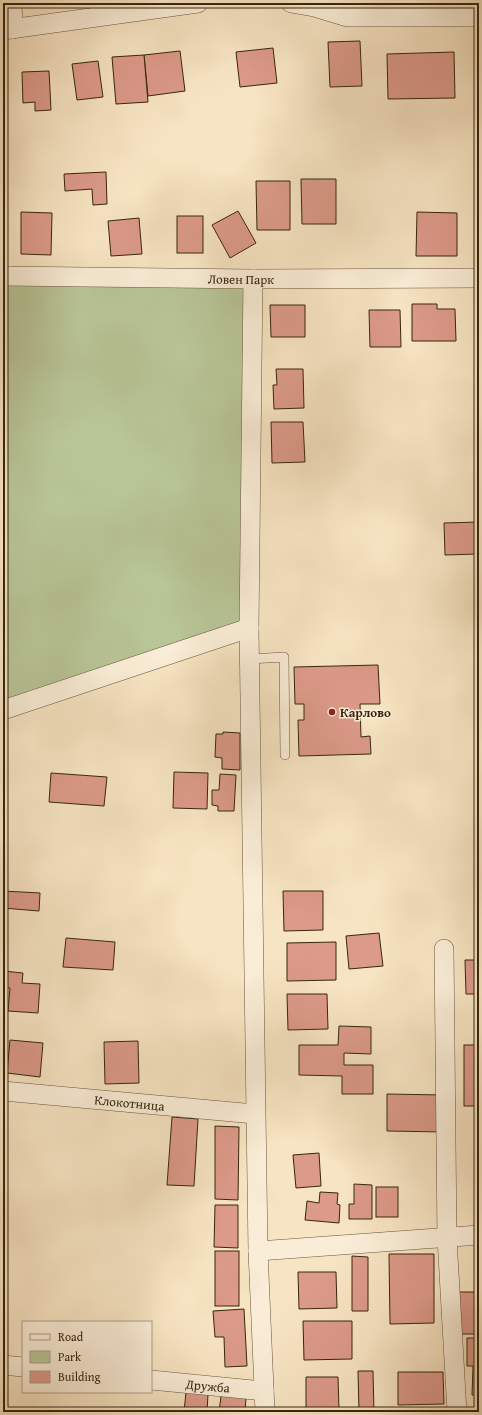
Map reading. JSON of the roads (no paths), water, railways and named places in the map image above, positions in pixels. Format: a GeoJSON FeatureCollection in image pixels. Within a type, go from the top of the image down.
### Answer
{"type":"FeatureCollection","features":[{"type":"Feature","properties":{"kind":"street"},"geometry":{"type":"LineString","coordinates":[[12,3],[8,30],[198,3]]}},
{"type":"Feature","properties":{"kind":"street"},"geometry":{"type":"LineString","coordinates":[[291,3],[312,5],[347,17],[479,17]]}},
{"type":"Feature","properties":{"kind":"street","name":"Ловен Парк"},"geometry":{"type":"LineString","coordinates":[[3,276],[253,279],[479,278]]}},
{"type":"Feature","properties":{"kind":"street"},"geometry":{"type":"LineString","coordinates":[[253,279],[249,628],[255,1114],[264,1412]]}},
{"type":"Feature","properties":{"kind":"street"},"geometry":{"type":"LineString","coordinates":[[3,710],[249,628]]}},
{"type":"Feature","properties":{"kind":"street"},"geometry":{"type":"LineString","coordinates":[[444,949],[447,1238],[457,1412]]}},
{"type":"Feature","properties":{"kind":"street","name":"Клокотница"},"geometry":{"type":"LineString","coordinates":[[3,1091],[255,1114]]}},
{"type":"Feature","properties":{"kind":"street"},"geometry":{"type":"LineString","coordinates":[[258,1251],[479,1235]]}},
{"type":"Feature","properties":{"kind":"street"},"geometry":{"type":"LineString","coordinates":[[3,1365],[22,1367]]}},
{"type":"Feature","properties":{"kind":"street","name":"Дружба"},"geometry":{"type":"LineString","coordinates":[[152,1380],[264,1391]]}},
{"type":"Feature","properties":{"kind":"lane"},"geometry":{"type":"LineString","coordinates":[[250,659],[284,657],[285,755]]}},
{"type":"Feature","properties":{"kind":"place","name":"Карлово"},"geometry":{"type":"Point","coordinates":[332,712]}}]}
